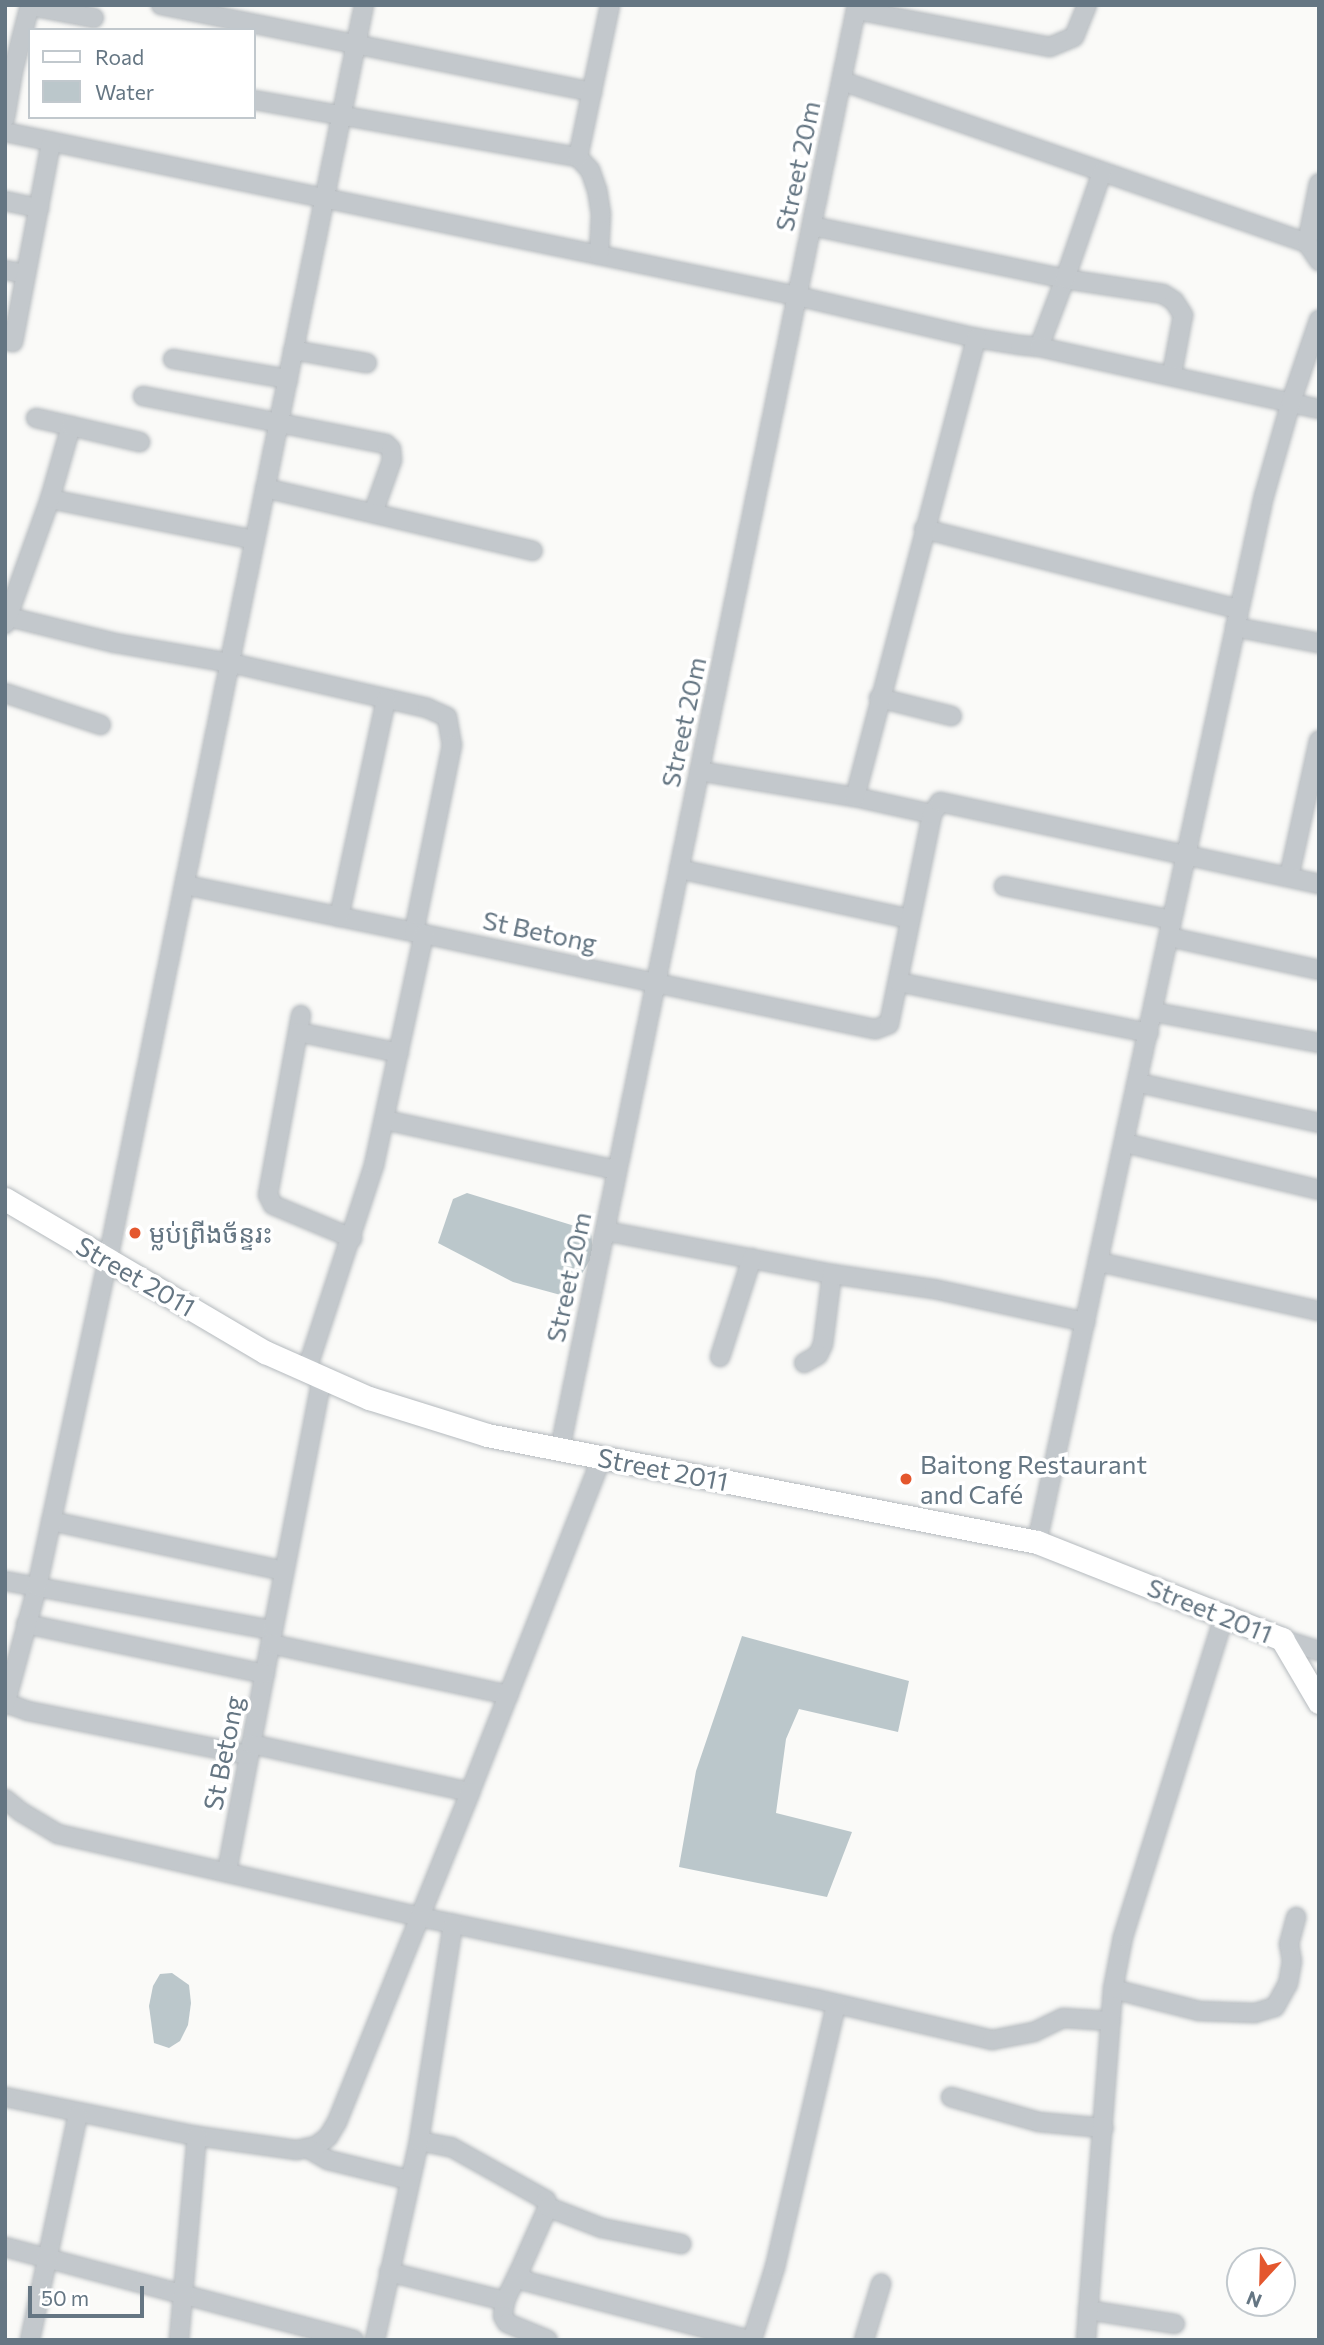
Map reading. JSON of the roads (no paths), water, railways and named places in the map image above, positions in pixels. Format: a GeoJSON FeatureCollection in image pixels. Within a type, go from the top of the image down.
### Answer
{"type":"FeatureCollection","features":[{"type":"Feature","properties":{"kind":"main road","name":"Street 2011"},"geometry":{"type":"LineString","coordinates":[[5,1199],[265,1352],[369,1398],[487,1435],[1037,1542],[1225,1614],[1282,1639],[1319,1702]]}},
{"type":"Feature","properties":{"kind":"street"},"geometry":{"type":"LineString","coordinates":[[161,5],[592,93]]}},
{"type":"Feature","properties":{"kind":"street"},"geometry":{"type":"LineString","coordinates":[[364,5],[108,1259],[37,1587],[6,1704],[29,1711],[250,1749],[470,1792]]}},
{"type":"Feature","properties":{"kind":"street"},"geometry":{"type":"LineString","coordinates":[[578,157],[610,5]]}},
{"type":"Feature","properties":{"kind":"street"},"geometry":{"type":"LineString","coordinates":[[856,8],[1050,47],[1074,37],[1087,5]]}},
{"type":"Feature","properties":{"kind":"street"},"geometry":{"type":"LineString","coordinates":[[5,118],[13,71],[30,6],[94,18]]}},
{"type":"Feature","properties":{"kind":"street","name":"Street 20m"},"geometry":{"type":"LineString","coordinates":[[560,1449],[856,8]]}},
{"type":"Feature","properties":{"kind":"street"},"geometry":{"type":"LineString","coordinates":[[842,81],[1307,243],[1319,261]]}},
{"type":"Feature","properties":{"kind":"street"},"geometry":{"type":"LineString","coordinates":[[256,100],[578,157],[590,170],[597,190],[601,214],[599,255]]}},
{"type":"Feature","properties":{"kind":"street"},"geometry":{"type":"LineString","coordinates":[[5,132],[797,296],[976,338],[1040,347],[1172,374],[1319,409]]}},
{"type":"Feature","properties":{"kind":"street"},"geometry":{"type":"LineString","coordinates":[[5,341],[13,342],[51,142]]}},
{"type":"Feature","properties":{"kind":"street"},"geometry":{"type":"LineString","coordinates":[[1040,347],[1102,172]]}},
{"type":"Feature","properties":{"kind":"street"},"geometry":{"type":"LineString","coordinates":[[1307,243],[1319,183]]}},
{"type":"Feature","properties":{"kind":"street"},"geometry":{"type":"LineString","coordinates":[[5,201],[38,208]]}},
{"type":"Feature","properties":{"kind":"street"},"geometry":{"type":"LineString","coordinates":[[812,226],[1065,279],[1163,294],[1174,301],[1183,315],[1172,374]]}},
{"type":"Feature","properties":{"kind":"street"},"geometry":{"type":"LineString","coordinates":[[5,270],[26,274]]}},
{"type":"Feature","properties":{"kind":"street"},"geometry":{"type":"LineString","coordinates":[[1037,1542],[1139,1083],[1185,855],[1264,496],[1291,402],[1319,320]]}},
{"type":"Feature","properties":{"kind":"street"},"geometry":{"type":"LineString","coordinates":[[855,797],[923,529],[976,338]]}},
{"type":"Feature","properties":{"kind":"street"},"geometry":{"type":"LineString","coordinates":[[293,350],[367,363]]}},
{"type":"Feature","properties":{"kind":"street"},"geometry":{"type":"LineString","coordinates":[[173,359],[288,379]]}},
{"type":"Feature","properties":{"kind":"street"},"geometry":{"type":"LineString","coordinates":[[143,396],[278,425],[377,441],[391,449],[391,466],[373,513]]}},
{"type":"Feature","properties":{"kind":"street"},"geometry":{"type":"LineString","coordinates":[[36,418],[139,442]]}},
{"type":"Feature","properties":{"kind":"street"},"geometry":{"type":"LineString","coordinates":[[71,426],[50,499],[7,621],[230,663],[386,700],[339,917]]}},
{"type":"Feature","properties":{"kind":"street"},"geometry":{"type":"LineString","coordinates":[[265,488],[533,551]]}},
{"type":"Feature","properties":{"kind":"street"},"geometry":{"type":"LineString","coordinates":[[50,499],[255,540]]}},
{"type":"Feature","properties":{"kind":"street"},"geometry":{"type":"LineString","coordinates":[[923,529],[1319,643]]}},
{"type":"Feature","properties":{"kind":"street"},"geometry":{"type":"LineString","coordinates":[[5,694],[101,725]]}},
{"type":"Feature","properties":{"kind":"street"},"geometry":{"type":"LineString","coordinates":[[879,698],[952,716]]}},
{"type":"Feature","properties":{"kind":"street","name":"St Betong"},"geometry":{"type":"LineString","coordinates":[[227,1872],[284,1571],[314,1373],[385,1120],[452,745],[447,717],[427,708],[386,700]]}},
{"type":"Feature","properties":{"kind":"street"},"geometry":{"type":"LineString","coordinates":[[1289,877],[1319,740]]}},
{"type":"Feature","properties":{"kind":"street"},"geometry":{"type":"LineString","coordinates":[[699,771],[855,797],[932,814]]}},
{"type":"Feature","properties":{"kind":"street"},"geometry":{"type":"LineString","coordinates":[[1149,1033],[898,982],[932,814],[940,803],[1319,884]]}},
{"type":"Feature","properties":{"kind":"street"},"geometry":{"type":"LineString","coordinates":[[679,869],[909,919]]}},
{"type":"Feature","properties":{"kind":"street","name":"St Betong"},"geometry":{"type":"LineString","coordinates":[[185,885],[876,1029],[889,1024],[898,982]]}},
{"type":"Feature","properties":{"kind":"street"},"geometry":{"type":"LineString","coordinates":[[1004,886],[1171,928],[1319,970]]}},
{"type":"Feature","properties":{"kind":"street"},"geometry":{"type":"LineString","coordinates":[[1154,1012],[1319,1043]]}},
{"type":"Feature","properties":{"kind":"street"},"geometry":{"type":"LineString","coordinates":[[352,1238],[273,1205],[268,1195],[300,1023],[399,1053]]}},
{"type":"Feature","properties":{"kind":"street"},"geometry":{"type":"LineString","coordinates":[[1139,1083],[1319,1123]]}},
{"type":"Feature","properties":{"kind":"street"},"geometry":{"type":"LineString","coordinates":[[385,1120],[617,1170]]}},
{"type":"Feature","properties":{"kind":"street"},"geometry":{"type":"LineString","coordinates":[[1125,1143],[1319,1190]]}},
{"type":"Feature","properties":{"kind":"street"},"geometry":{"type":"LineString","coordinates":[[605,1231],[832,1274],[934,1289],[1085,1322]]}},
{"type":"Feature","properties":{"kind":"street"},"geometry":{"type":"LineString","coordinates":[[720,1357],[752,1258]]}},
{"type":"Feature","properties":{"kind":"street"},"geometry":{"type":"LineString","coordinates":[[1099,1262],[1319,1311]]}},
{"type":"Feature","properties":{"kind":"street"},"geometry":{"type":"LineString","coordinates":[[804,1363],[818,1355],[823,1344],[832,1274]]}},
{"type":"Feature","properties":{"kind":"street"},"geometry":{"type":"LineString","coordinates":[[5,2097],[78,2115],[297,2150],[328,2137],[337,2122],[420,1917],[602,1457]]}},
{"type":"Feature","properties":{"kind":"street"},"geometry":{"type":"LineString","coordinates":[[51,1521],[284,1571]]}},
{"type":"Feature","properties":{"kind":"street"},"geometry":{"type":"LineString","coordinates":[[5,1581],[272,1637],[509,1695]]}},
{"type":"Feature","properties":{"kind":"street"},"geometry":{"type":"LineString","coordinates":[[1086,2340],[1104,2128],[1112,1989],[1123,1937],[1225,1614]]}},
{"type":"Feature","properties":{"kind":"street"},"geometry":{"type":"LineString","coordinates":[[26,1624],[265,1674]]}},
{"type":"Feature","properties":{"kind":"street"},"geometry":{"type":"LineString","coordinates":[[1282,1639],[1319,1651]]}},
{"type":"Feature","properties":{"kind":"street"},"geometry":{"type":"LineString","coordinates":[[5,1799],[21,1812],[58,1833],[420,1917],[836,2004],[992,2040],[1034,2032],[1063,2018],[1111,2021]]}},
{"type":"Feature","properties":{"kind":"street"},"geometry":{"type":"LineString","coordinates":[[1112,1989],[1199,2011],[1255,2013],[1275,2007],[1288,1984],[1292,1961],[1289,1944],[1296,1917]]}},
{"type":"Feature","properties":{"kind":"street"},"geometry":{"type":"LineString","coordinates":[[375,2340],[419,2141],[453,1924]]}},
{"type":"Feature","properties":{"kind":"street"},"geometry":{"type":"LineString","coordinates":[[519,2272],[530,2283],[717,2336],[751,2340],[775,2267],[836,2004]]}},
{"type":"Feature","properties":{"kind":"street"},"geometry":{"type":"LineString","coordinates":[[951,2097],[1039,2122],[1104,2128]]}},
{"type":"Feature","properties":{"kind":"street"},"geometry":{"type":"LineString","coordinates":[[30,2340],[78,2115]]}},
{"type":"Feature","properties":{"kind":"street"},"geometry":{"type":"LineString","coordinates":[[179,2340],[197,2136]]}},
{"type":"Feature","properties":{"kind":"street"},"geometry":{"type":"LineString","coordinates":[[419,2141],[451,2147],[546,2200],[548,2207],[505,2301],[503,2316],[507,2323],[548,2340]]}},
{"type":"Feature","properties":{"kind":"street"},"geometry":{"type":"LineString","coordinates":[[307,2148],[328,2160],[410,2180]]}},
{"type":"Feature","properties":{"kind":"street"},"geometry":{"type":"LineString","coordinates":[[548,2207],[602,2228],[681,2244]]}},
{"type":"Feature","properties":{"kind":"street"},"geometry":{"type":"LineString","coordinates":[[5,2247],[354,2340]]}},
{"type":"Feature","properties":{"kind":"street"},"geometry":{"type":"LineString","coordinates":[[389,2273],[505,2301]]}},
{"type":"Feature","properties":{"kind":"street"},"geometry":{"type":"LineString","coordinates":[[864,2340],[881,2284]]}},
{"type":"Feature","properties":{"kind":"street"},"geometry":{"type":"LineString","coordinates":[[1088,2310],[1175,2324]]}},
{"type":"Feature","properties":{"kind":"water"},"geometry":{"type":"Polygon","coordinates":[[[467,1193],[591,1231],[593,1255],[568,1297],[513,1282],[438,1243],[453,1199],[467,1193]]]}},
{"type":"Feature","properties":{"kind":"water"},"geometry":{"type":"Polygon","coordinates":[[[742,1636],[909,1681],[898,1732],[799,1709],[786,1739],[776,1813],[852,1832],[827,1897],[679,1867],[696,1771],[742,1636]]]}},
{"type":"Feature","properties":{"kind":"water"},"geometry":{"type":"Polygon","coordinates":[[[172,1973],[189,1985],[191,2003],[188,2025],[180,2041],[169,2048],[154,2043],[149,2006],[153,1986],[160,1974],[172,1973]]]}},
{"type":"Feature","properties":{"kind":"place","name":"ម្លប់ព្រីងច័ន្ទរះ"},"geometry":{"type":"Point","coordinates":[135,1233]}},
{"type":"Feature","properties":{"kind":"place","name":"Baitong Restaurant and Café"},"geometry":{"type":"Point","coordinates":[906,1479]}}]}
